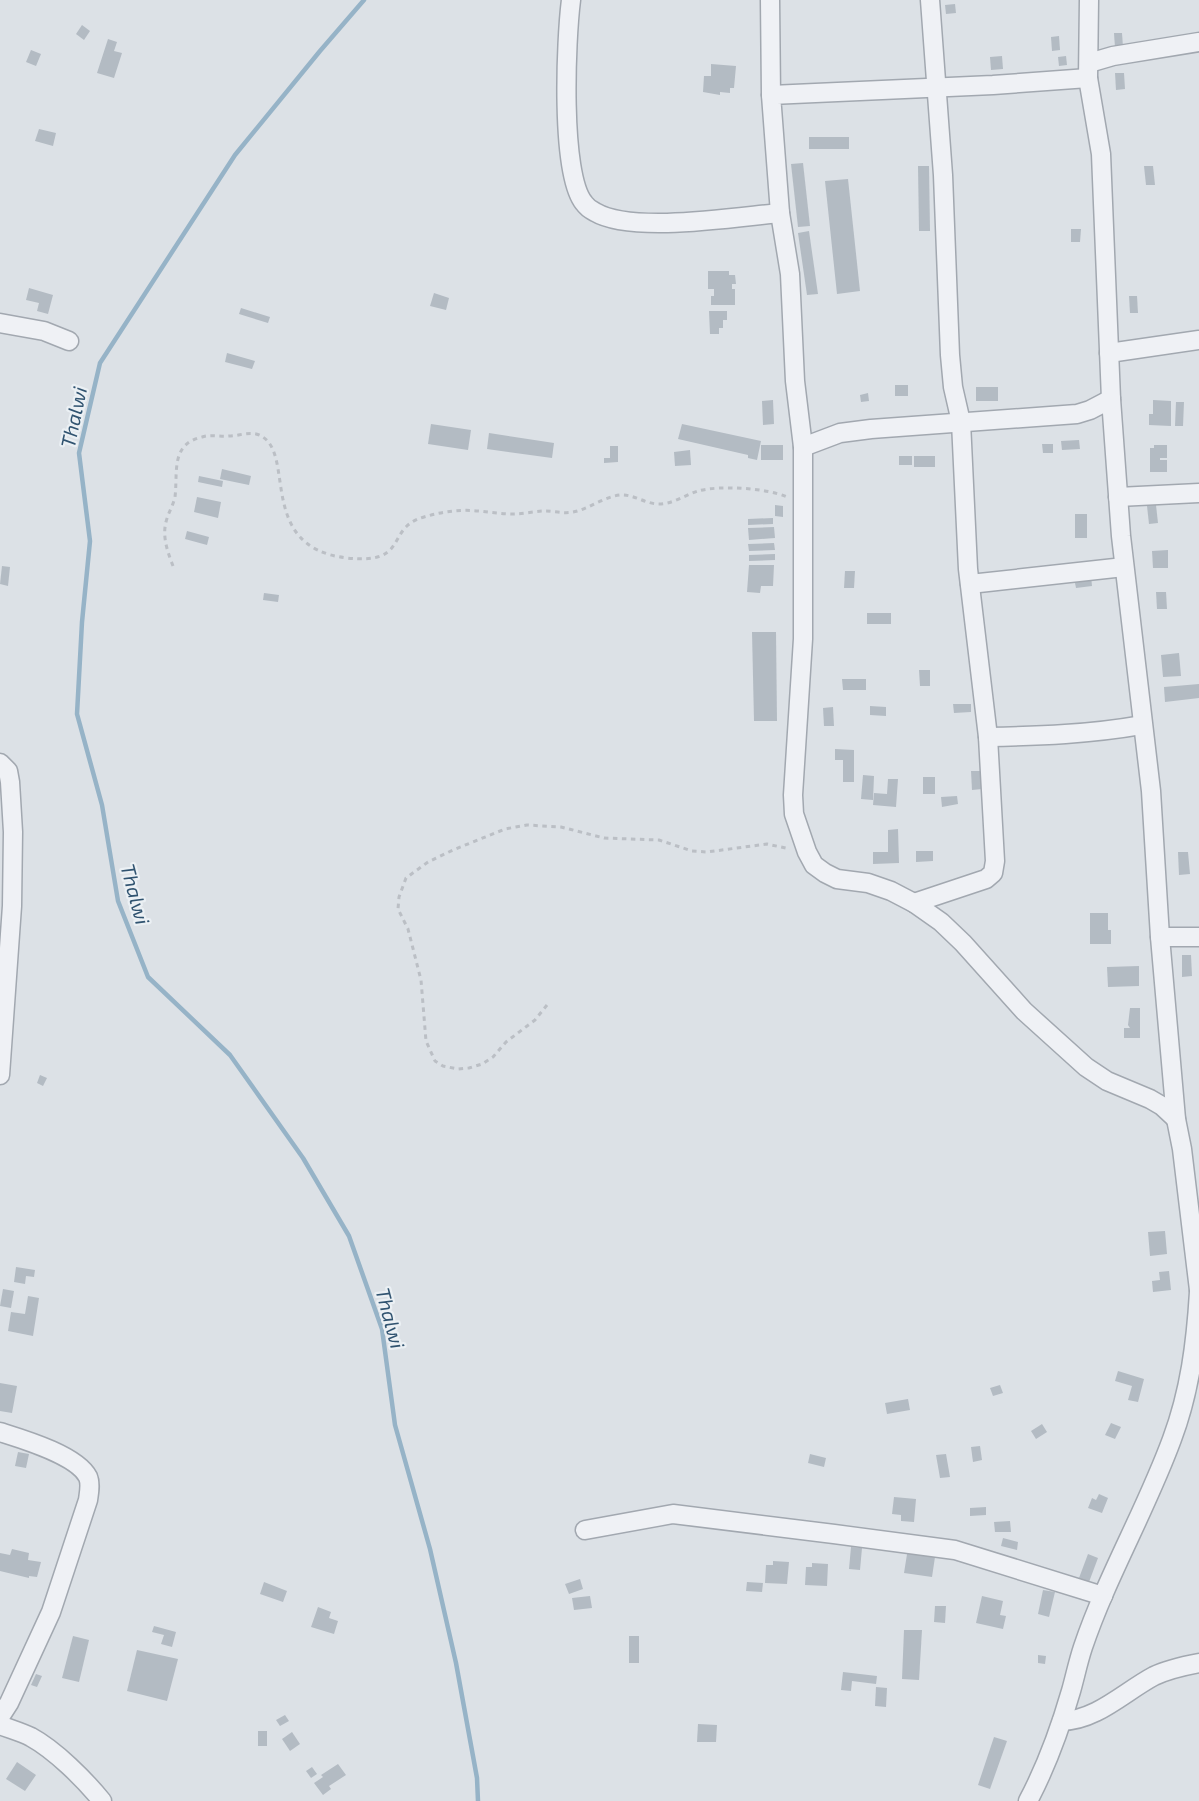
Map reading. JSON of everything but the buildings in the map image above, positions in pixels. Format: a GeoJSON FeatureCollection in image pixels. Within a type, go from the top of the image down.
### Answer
{"type":"FeatureCollection","features":[{"type":"Feature","properties":{"kind":"street"},"geometry":{"type":"LineString","coordinates":[[571,0],[568,32],[568,148],[574,179],[583,203],[602,215],[632,222],[671,222],[780,213]]}},
{"type":"Feature","properties":{"kind":"street"},"geometry":{"type":"LineString","coordinates":[[770,0],[771,95],[780,213],[790,274],[795,381],[803,447],[803,639],[793,795],[794,814],[807,852],[814,865],[825,873],[837,879],[868,883],[891,891],[914,903],[941,922],[1024,1011],[1086,1068],[1107,1081],[1150,1099],[1176,1119]]}},
{"type":"Feature","properties":{"kind":"street"},"geometry":{"type":"LineString","coordinates":[[914,903],[986,879],[993,873],[995,846],[988,737],[970,584],[961,422],[953,387],[950,355],[938,88],[930,0]]}},
{"type":"Feature","properties":{"kind":"street"},"geometry":{"type":"LineString","coordinates":[[1028,1801],[1062,1721],[1082,1648],[1172,1439],[1188,1386],[1196,1337],[1199,1291],[1182,1149],[1176,1119],[1160,937],[1151,791],[1118,498],[1111,399],[1101,154],[1089,70],[1089,0]]}},
{"type":"Feature","properties":{"kind":"street"},"geometry":{"type":"LineString","coordinates":[[771,95],[938,88],[1089,70],[1113,56],[1199,42]]}},
{"type":"Feature","properties":{"kind":"street"},"geometry":{"type":"LineString","coordinates":[[0,323],[44,331],[69,341]]}},
{"type":"Feature","properties":{"kind":"street"},"geometry":{"type":"LineString","coordinates":[[1109,353],[1199,340]]}},
{"type":"Feature","properties":{"kind":"street"},"geometry":{"type":"LineString","coordinates":[[803,447],[840,433],[871,429],[1077,414],[1111,399]]}},
{"type":"Feature","properties":{"kind":"street"},"geometry":{"type":"LineString","coordinates":[[1118,498],[1199,493]]}},
{"type":"Feature","properties":{"kind":"street"},"geometry":{"type":"LineString","coordinates":[[970,584],[1124,567]]}},
{"type":"Feature","properties":{"kind":"street"},"geometry":{"type":"LineString","coordinates":[[988,737],[1082,734],[1142,726]]}},
{"type":"Feature","properties":{"kind":"street"},"geometry":{"type":"LineString","coordinates":[[0,763],[8,771],[13,832],[12,906],[0,1075]]}},
{"type":"Feature","properties":{"kind":"street"},"geometry":{"type":"LineString","coordinates":[[1160,937],[1199,937]]}},
{"type":"Feature","properties":{"kind":"street"},"geometry":{"type":"LineString","coordinates":[[0,1432],[24,1440],[78,1465],[89,1479],[90,1490],[51,1612],[9,1703],[0,1717]]}},
{"type":"Feature","properties":{"kind":"street"},"geometry":{"type":"LineString","coordinates":[[585,1530],[673,1514],[834,1534],[955,1550],[1103,1596]]}},
{"type":"Feature","properties":{"kind":"street"},"geometry":{"type":"LineString","coordinates":[[1062,1721],[1089,1716],[1152,1677],[1178,1667],[1199,1663]]}},
{"type":"Feature","properties":{"kind":"street"},"geometry":{"type":"LineString","coordinates":[[0,1725],[31,1737],[49,1749],[78,1774],[102,1801]]}},
{"type":"Feature","properties":{"kind":"path"},"geometry":{"type":"LineString","coordinates":[[173,566],[168,554],[165,523],[175,498],[177,459],[183,449],[193,440],[208,436],[249,434],[263,438],[276,456],[283,505],[291,527],[299,536],[318,549],[345,557],[372,559],[381,557],[389,553],[404,528],[412,521],[449,511],[515,514],[546,511],[571,513],[618,495],[629,495],[646,502],[659,504],[672,502],[697,492],[716,489],[737,489],[783,495],[803,509]]}},
{"type":"Feature","properties":{"kind":"path"},"geometry":{"type":"LineString","coordinates":[[547,1005],[535,1020],[482,1064],[458,1069],[443,1066],[435,1061],[426,1041],[421,980],[408,929],[398,909],[399,897],[406,878],[428,862],[453,850],[505,829],[527,825],[561,827],[604,837],[658,840],[692,851],[707,852],[766,844],[807,852]]}},
{"type":"Feature","properties":{"kind":"waterway","name":"Thalwi"},"geometry":{"type":"LineString","coordinates":[[364,0],[235,155],[100,363],[79,453],[90,541],[82,622],[77,714],[102,805],[118,901],[148,977],[230,1055],[303,1158],[349,1236],[382,1329],[395,1425],[430,1549],[456,1663],[477,1778],[478,1801]]}}]}
